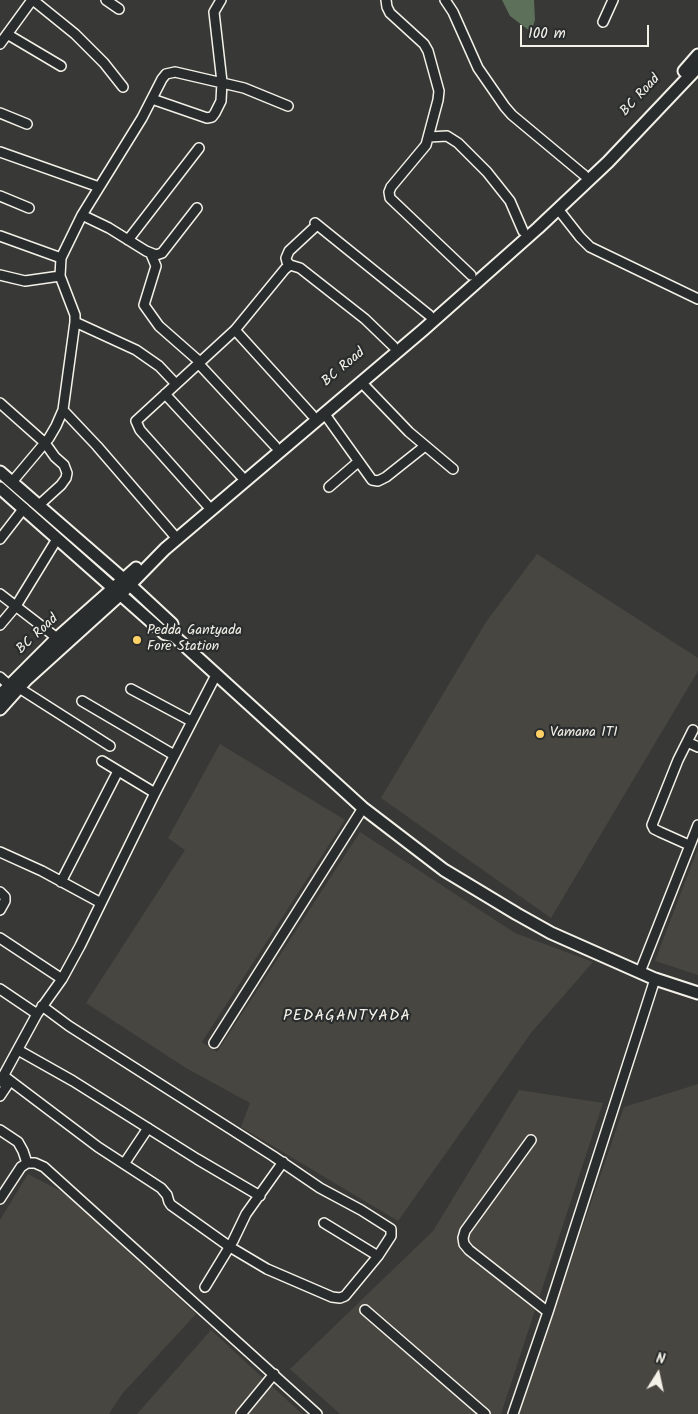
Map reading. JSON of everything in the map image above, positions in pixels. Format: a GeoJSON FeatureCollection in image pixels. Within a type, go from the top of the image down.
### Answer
{"type":"FeatureCollection","features":[{"type":"Feature","properties":{"kind":"street"},"geometry":{"type":"LineString","coordinates":[[0,44],[33,0],[75,34],[104,63],[123,87]]}},
{"type":"Feature","properties":{"kind":"street"},"geometry":{"type":"LineString","coordinates":[[106,0],[119,9]]}},
{"type":"Feature","properties":{"kind":"street"},"geometry":{"type":"LineString","coordinates":[[152,99],[208,118],[215,114],[221,101],[222,82],[214,12],[221,0]]}},
{"type":"Feature","properties":{"kind":"street"},"geometry":{"type":"LineString","coordinates":[[386,0],[390,13],[424,44],[428,51],[439,91],[429,137],[422,150],[391,187],[389,192],[390,198],[474,278]]}},
{"type":"Feature","properties":{"kind":"street"},"geometry":{"type":"LineString","coordinates":[[445,0],[453,12],[478,68],[512,116],[586,177]]}},
{"type":"Feature","properties":{"kind":"street"},"geometry":{"type":"LineString","coordinates":[[603,22],[613,0]]}},
{"type":"Feature","properties":{"kind":"street"},"geometry":{"type":"LineString","coordinates":[[8,34],[61,66]]}},
{"type":"Feature","properties":{"kind":"street","name":"BC Road"},"geometry":{"type":"LineString","coordinates":[[0,695],[14,687],[56,638],[117,591],[361,382],[428,316],[538,228],[647,113],[698,55]]}},
{"type":"Feature","properties":{"kind":"street","name":"BC Road"},"geometry":{"type":"LineString","coordinates":[[127,582],[173,534],[275,446],[391,351],[474,278],[523,231],[586,177],[608,162],[698,67]]}},
{"type":"Feature","properties":{"kind":"street"},"geometry":{"type":"LineString","coordinates":[[12,482],[45,443],[56,426],[63,410],[76,322],[75,314],[60,276],[61,258],[82,215],[142,118],[162,79],[170,72],[222,82],[244,88],[288,106]]}},
{"type":"Feature","properties":{"kind":"street"},"geometry":{"type":"LineString","coordinates":[[0,113],[27,124]]}},
{"type":"Feature","properties":{"kind":"street"},"geometry":{"type":"LineString","coordinates":[[429,137],[447,136],[458,143],[487,172],[510,201],[523,231]]}},
{"type":"Feature","properties":{"kind":"street"},"geometry":{"type":"LineString","coordinates":[[128,240],[199,148]]}},
{"type":"Feature","properties":{"kind":"street"},"geometry":{"type":"LineString","coordinates":[[0,152],[99,188]]}},
{"type":"Feature","properties":{"kind":"street"},"geometry":{"type":"LineString","coordinates":[[0,196],[29,208]]}},
{"type":"Feature","properties":{"kind":"street"},"geometry":{"type":"LineString","coordinates":[[82,215],[109,228],[152,254],[162,253],[197,208]]}},
{"type":"Feature","properties":{"kind":"street"},"geometry":{"type":"LineString","coordinates":[[558,209],[580,238],[590,247],[698,299]]}},
{"type":"Feature","properties":{"kind":"street"},"geometry":{"type":"LineString","coordinates":[[391,351],[369,322],[300,268],[287,262],[286,258],[289,251],[316,224],[428,316]]}},
{"type":"Feature","properties":{"kind":"street"},"geometry":{"type":"LineString","coordinates":[[0,236],[61,258]]}},
{"type":"Feature","properties":{"kind":"street"},"geometry":{"type":"LineString","coordinates":[[152,254],[156,266],[144,305],[159,326],[200,362],[199,364],[275,446]]}},
{"type":"Feature","properties":{"kind":"street"},"geometry":{"type":"LineString","coordinates":[[207,505],[136,425],[136,422],[138,418],[235,330],[290,265]]}},
{"type":"Feature","properties":{"kind":"street"},"geometry":{"type":"LineString","coordinates":[[0,275],[25,281],[60,276]]}},
{"type":"Feature","properties":{"kind":"street"},"geometry":{"type":"LineString","coordinates":[[76,322],[136,350],[159,366],[176,384]]}},
{"type":"Feature","properties":{"kind":"street"},"geometry":{"type":"LineString","coordinates":[[235,330],[312,415]]}},
{"type":"Feature","properties":{"kind":"street"},"geometry":{"type":"LineString","coordinates":[[361,382],[409,432],[453,469]]}},
{"type":"Feature","properties":{"kind":"street"},"geometry":{"type":"LineString","coordinates":[[165,394],[241,476]]}},
{"type":"Feature","properties":{"kind":"street"},"geometry":{"type":"LineString","coordinates":[[0,403],[45,443],[64,466],[66,478],[60,486],[38,505]]}},
{"type":"Feature","properties":{"kind":"street"},"geometry":{"type":"LineString","coordinates":[[63,410],[97,446],[173,534]]}},
{"type":"Feature","properties":{"kind":"street"},"geometry":{"type":"LineString","coordinates":[[324,413],[372,480],[378,481],[386,477],[426,446]]}},
{"type":"Feature","properties":{"kind":"street"},"geometry":{"type":"LineString","coordinates":[[329,486],[358,462]]}},
{"type":"Feature","properties":{"kind":"street"},"geometry":{"type":"LineString","coordinates":[[0,472],[127,582],[172,624],[174,636]]}},
{"type":"Feature","properties":{"kind":"street"},"geometry":{"type":"LineString","coordinates":[[0,488],[165,634],[174,636],[363,808],[444,870],[551,932],[640,972],[698,993]]}},
{"type":"Feature","properties":{"kind":"street"},"geometry":{"type":"LineString","coordinates":[[0,539],[24,508]]}},
{"type":"Feature","properties":{"kind":"street"},"geometry":{"type":"LineString","coordinates":[[0,625],[16,606],[58,539]]}},
{"type":"Feature","properties":{"kind":"street"},"geometry":{"type":"LineString","coordinates":[[0,709],[14,687],[26,680],[117,591]]}},
{"type":"Feature","properties":{"kind":"street"},"geometry":{"type":"LineString","coordinates":[[0,594],[56,638]]}},
{"type":"Feature","properties":{"kind":"street"},"geometry":{"type":"LineString","coordinates":[[0,1096],[18,1050],[40,1010],[62,979],[191,721],[216,675]]}},
{"type":"Feature","properties":{"kind":"street"},"geometry":{"type":"LineString","coordinates":[[0,677],[110,746]]}},
{"type":"Feature","properties":{"kind":"street"},"geometry":{"type":"LineString","coordinates":[[131,689],[191,721]]}},
{"type":"Feature","properties":{"kind":"street"},"geometry":{"type":"LineString","coordinates":[[82,701],[174,755]]}},
{"type":"Feature","properties":{"kind":"street"},"geometry":{"type":"LineString","coordinates":[[690,845],[654,828],[652,825],[678,760],[693,730]]}},
{"type":"Feature","properties":{"kind":"street"},"geometry":{"type":"LineString","coordinates":[[687,742],[698,747]]}},
{"type":"Feature","properties":{"kind":"street"},"geometry":{"type":"LineString","coordinates":[[102,761],[155,793]]}},
{"type":"Feature","properties":{"kind":"street"},"geometry":{"type":"LineString","coordinates":[[61,882],[118,771]]}},
{"type":"Feature","properties":{"kind":"street"},"geometry":{"type":"LineString","coordinates":[[214,1042],[363,808]]}},
{"type":"Feature","properties":{"kind":"street"},"geometry":{"type":"LineString","coordinates":[[640,972],[698,825]]}},
{"type":"Feature","properties":{"kind":"street"},"geometry":{"type":"LineString","coordinates":[[0,852],[101,903]]}},
{"type":"Feature","properties":{"kind":"street"},"geometry":{"type":"LineString","coordinates":[[0,892],[5,898],[0,910]]}},
{"type":"Feature","properties":{"kind":"street"},"geometry":{"type":"LineString","coordinates":[[0,938],[62,979]]}},
{"type":"Feature","properties":{"kind":"street"},"geometry":{"type":"LineString","coordinates":[[513,1414],[548,1312],[655,978]]}},
{"type":"Feature","properties":{"kind":"street"},"geometry":{"type":"LineString","coordinates":[[2,994],[40,1010],[78,1031],[283,1162],[320,1188],[391,1229],[391,1236],[378,1256],[345,1296],[340,1298],[332,1297],[268,1269],[230,1247],[171,1205],[168,1202],[167,1195],[160,1188],[76,1132],[5,1080]]}},
{"type":"Feature","properties":{"kind":"street"},"geometry":{"type":"LineString","coordinates":[[18,1050],[73,1081],[260,1196]]}},
{"type":"Feature","properties":{"kind":"street"},"geometry":{"type":"LineString","coordinates":[[124,1164],[148,1128]]}},
{"type":"Feature","properties":{"kind":"street"},"geometry":{"type":"LineString","coordinates":[[0,1130],[18,1142],[27,1163]]}},
{"type":"Feature","properties":{"kind":"street"},"geometry":{"type":"LineString","coordinates":[[531,1140],[466,1230],[463,1238],[464,1244],[469,1250],[548,1312]]}},
{"type":"Feature","properties":{"kind":"street"},"geometry":{"type":"LineString","coordinates":[[204,1287],[230,1247],[246,1214],[283,1162]]}},
{"type":"Feature","properties":{"kind":"street"},"geometry":{"type":"LineString","coordinates":[[0,1199],[16,1172],[27,1163],[35,1163],[44,1167],[317,1414]]}},
{"type":"Feature","properties":{"kind":"street"},"geometry":{"type":"LineString","coordinates":[[324,1223],[378,1256]]}},
{"type":"Feature","properties":{"kind":"street"},"geometry":{"type":"LineString","coordinates":[[365,1310],[485,1414]]}},
{"type":"Feature","properties":{"kind":"street"},"geometry":{"type":"LineString","coordinates":[[241,1414],[274,1374]]}},
{"type":"Feature","properties":{"kind":"shaded area","name":"Vamana ITI"},"geometry":{"type":"Polygon","coordinates":[[[537,554],[698,658],[698,671],[551,918],[381,798],[486,622],[537,554]]]}},
{"type":"Feature","properties":{"kind":"shaded area"},"geometry":{"type":"Polygon","coordinates":[[[220,744],[345,820],[202,1042],[217,1052],[360,832],[515,933],[593,962],[531,1033],[398,1221],[241,1127],[250,1103],[186,1068],[86,1003],[185,850],[168,838],[220,744]]]}},
{"type":"Feature","properties":{"kind":"shaded area"},"geometry":{"type":"Polygon","coordinates":[[[698,848],[698,975],[655,961],[698,848]]]}},
{"type":"Feature","properties":{"kind":"shaded area"},"geometry":{"type":"Polygon","coordinates":[[[698,1084],[698,1414],[518,1414],[624,1107],[698,1084]]]}},
{"type":"Feature","properties":{"kind":"shaded area"},"geometry":{"type":"Polygon","coordinates":[[[519,1090],[603,1103],[501,1414],[340,1414],[290,1369],[433,1231],[519,1090]]]}},
{"type":"Feature","properties":{"kind":"shaded area"},"geometry":{"type":"Polygon","coordinates":[[[28,1174],[66,1194],[196,1314],[122,1394],[109,1414],[0,1414],[0,1220],[28,1174]]]}},
{"type":"Feature","properties":{"kind":"shaded area"},"geometry":{"type":"Polygon","coordinates":[[[211,1330],[302,1414],[137,1414],[211,1330]]]}},
{"type":"Feature","properties":{"kind":"green space"},"geometry":{"type":"Polygon","coordinates":[[[502,0],[534,0],[535,20],[531,32],[510,16],[502,0]]]}},
{"type":"Feature","properties":{"kind":"place","name":"Pedda Gantyada Fore Station"},"geometry":{"type":"Point","coordinates":[137,640]}},
{"type":"Feature","properties":{"kind":"place","name":"Vamana ITI"},"geometry":{"type":"Point","coordinates":[540,734]}},
{"type":"Feature","properties":{"kind":"district","name":"PEDAGANTYADA"},"geometry":{"type":"Point","coordinates":[347,1017]}}]}
